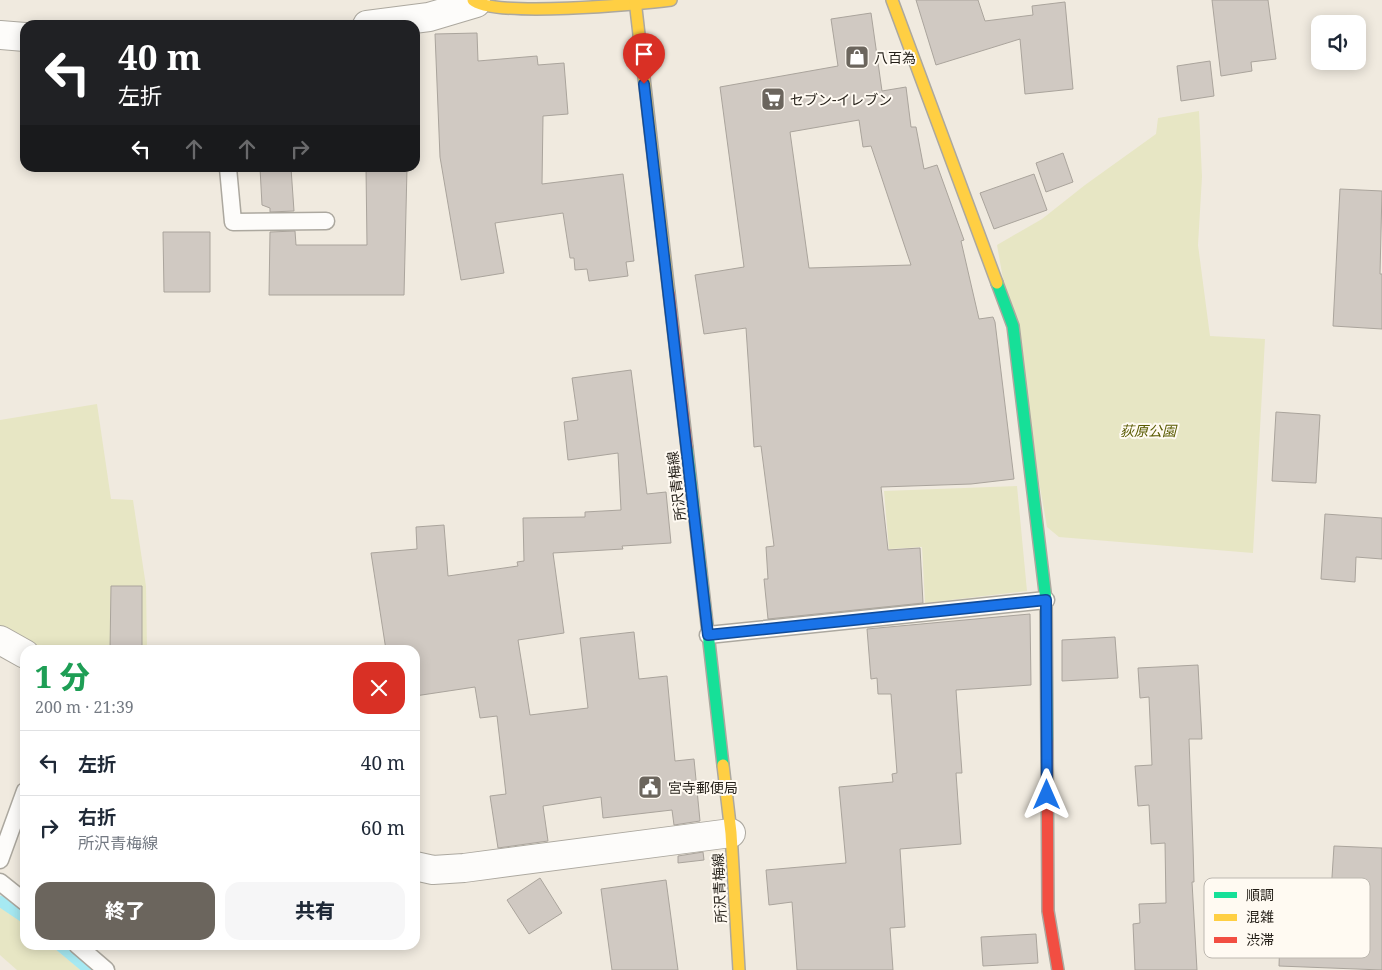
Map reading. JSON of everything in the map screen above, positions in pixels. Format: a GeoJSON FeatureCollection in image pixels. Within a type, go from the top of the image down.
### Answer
{"type":"FeatureCollection","features":[{"type":"Feature","properties":{"kind":"street"},"geometry":{"type":"LineString","coordinates":[[406,20],[429,17],[474,1],[544,9],[671,0]]}},
{"type":"Feature","properties":{"kind":"street"},"geometry":{"type":"LineString","coordinates":[[892,0],[1013,326],[1046,600],[1048,911],[1058,970]]}},
{"type":"Feature","properties":{"kind":"street","name":"所沢青梅線"},"geometry":{"type":"LineString","coordinates":[[635,3],[732,833],[739,970]]}},
{"type":"Feature","properties":{"kind":"street"},"geometry":{"type":"LineString","coordinates":[[0,35],[20,37]]}},
{"type":"Feature","properties":{"kind":"street"},"geometry":{"type":"LineString","coordinates":[[0,640],[20,651]]}},
{"type":"Feature","properties":{"kind":"street"},"geometry":{"type":"LineString","coordinates":[[420,867],[433,870],[464,868],[732,833]]}},
{"type":"Feature","properties":{"kind":"lane"},"geometry":{"type":"LineString","coordinates":[[228,172],[233,222],[326,221]]}},
{"type":"Feature","properties":{"kind":"lane"},"geometry":{"type":"LineString","coordinates":[[708,635],[1046,600]]}},
{"type":"Feature","properties":{"kind":"lane"},"geometry":{"type":"LineString","coordinates":[[0,860],[20,805]]}},
{"type":"Feature","properties":{"kind":"lane"},"geometry":{"type":"LineString","coordinates":[[0,882],[20,898]]}},
{"type":"Feature","properties":{"kind":"lane"},"geometry":{"type":"LineString","coordinates":[[83,950],[106,970]]}},
{"type":"Feature","properties":{"kind":"green space","name":"荻原公園"},"geometry":{"type":"Polygon","coordinates":[[[1199,111],[1202,177],[1198,245],[1210,336],[1265,339],[1253,553],[1059,537],[1047,527],[997,245],[1042,219],[1085,185],[1156,134],[1158,118],[1199,111]]]}},
{"type":"Feature","properties":{"kind":"green space"},"geometry":{"type":"Polygon","coordinates":[[[97,404],[111,499],[133,500],[146,586],[147,645],[28,645],[0,630],[0,420],[97,404]]]}},
{"type":"Feature","properties":{"kind":"green space"},"geometry":{"type":"Polygon","coordinates":[[[1017,486],[1027,591],[925,603],[922,547],[889,549],[884,491],[1017,486]]]}},
{"type":"Feature","properties":{"kind":"green space"},"geometry":{"type":"Polygon","coordinates":[[[0,905],[20,921],[20,950],[56,950],[81,970],[17,970],[0,955],[0,905]]]}},
{"type":"Feature","properties":{"kind":"building"},"geometry":{"type":"Polygon","coordinates":[[[916,0],[978,0],[985,21],[1033,15],[1032,6],[1065,2],[1073,89],[1025,94],[1020,39],[936,65],[916,0]]]}},
{"type":"Feature","properties":{"kind":"building"},"geometry":{"type":"Polygon","coordinates":[[[1212,0],[1268,0],[1276,59],[1251,62],[1252,71],[1221,76],[1212,0]]]}},
{"type":"Feature","properties":{"kind":"building"},"geometry":{"type":"Polygon","coordinates":[[[871,13],[882,91],[906,87],[911,127],[916,127],[924,169],[937,165],[964,240],[961,241],[979,319],[993,317],[995,322],[1014,479],[971,484],[881,487],[888,550],[920,548],[923,603],[768,619],[764,579],[768,579],[766,547],[774,546],[761,446],[754,447],[746,328],[704,334],[695,275],[744,267],[720,87],[838,66],[831,19],[871,13]],[[859,120],[790,132],[809,268],[911,265],[871,146],[863,147],[859,120]]]}},
{"type":"Feature","properties":{"kind":"building"},"geometry":{"type":"Polygon","coordinates":[[[477,33],[478,61],[537,56],[538,65],[564,63],[568,114],[543,116],[542,184],[623,174],[634,261],[626,262],[628,276],[589,281],[587,269],[575,270],[574,258],[570,258],[563,213],[495,223],[504,273],[461,280],[440,157],[435,34],[477,33]]]}},
{"type":"Feature","properties":{"kind":"building"},"geometry":{"type":"Polygon","coordinates":[[[1210,61],[1214,96],[1181,101],[1177,66],[1210,61]]]}},
{"type":"Feature","properties":{"kind":"building"},"geometry":{"type":"Polygon","coordinates":[[[1063,153],[1073,182],[1046,192],[1036,163],[1063,153]]]}},
{"type":"Feature","properties":{"kind":"building"},"geometry":{"type":"Polygon","coordinates":[[[260,172],[291,172],[294,211],[270,212],[270,208],[262,205],[260,172]]]}},
{"type":"Feature","properties":{"kind":"building"},"geometry":{"type":"Polygon","coordinates":[[[366,172],[407,172],[404,295],[269,295],[270,232],[295,231],[296,245],[367,245],[366,172]]]}},
{"type":"Feature","properties":{"kind":"building"},"geometry":{"type":"Polygon","coordinates":[[[1034,174],[1047,210],[994,229],[980,193],[1034,174]]]}},
{"type":"Feature","properties":{"kind":"building"},"geometry":{"type":"Polygon","coordinates":[[[1340,189],[1382,191],[1380,274],[1382,274],[1382,329],[1333,326],[1340,189]]]}},
{"type":"Feature","properties":{"kind":"building"},"geometry":{"type":"Polygon","coordinates":[[[163,232],[210,232],[210,292],[164,292],[163,232]]]}},
{"type":"Feature","properties":{"kind":"building"},"geometry":{"type":"Polygon","coordinates":[[[631,370],[647,494],[666,492],[671,543],[622,546],[623,549],[553,553],[564,633],[518,640],[530,715],[588,708],[580,638],[634,632],[639,679],[667,676],[675,761],[694,759],[700,821],[674,825],[672,810],[603,818],[601,797],[543,806],[548,841],[498,848],[490,796],[506,794],[497,716],[480,718],[475,687],[420,695],[420,645],[385,645],[371,553],[417,549],[416,527],[444,525],[448,576],[518,566],[517,562],[524,561],[523,518],[585,517],[585,512],[621,510],[618,453],[568,460],[564,422],[578,420],[572,378],[631,370]]]}},
{"type":"Feature","properties":{"kind":"building"},"geometry":{"type":"Polygon","coordinates":[[[1276,412],[1320,415],[1316,483],[1272,481],[1276,412]]]}},
{"type":"Feature","properties":{"kind":"building"},"geometry":{"type":"Polygon","coordinates":[[[1325,514],[1382,518],[1382,559],[1356,557],[1355,582],[1321,579],[1325,514]]]}},
{"type":"Feature","properties":{"kind":"building"},"geometry":{"type":"Polygon","coordinates":[[[111,586],[142,586],[142,645],[110,645],[111,586]]]}},
{"type":"Feature","properties":{"kind":"building"},"geometry":{"type":"Polygon","coordinates":[[[1030,614],[1031,685],[956,690],[962,773],[956,773],[961,844],[900,849],[905,927],[890,928],[893,970],[797,970],[792,902],[769,905],[766,870],[846,863],[839,787],[893,782],[892,774],[897,773],[891,694],[878,694],[877,678],[871,679],[867,629],[1030,614]]]}},
{"type":"Feature","properties":{"kind":"building"},"geometry":{"type":"Polygon","coordinates":[[[1115,637],[1118,678],[1062,681],[1062,640],[1115,637]]]}},
{"type":"Feature","properties":{"kind":"building"},"geometry":{"type":"Polygon","coordinates":[[[1198,665],[1202,739],[1189,739],[1194,882],[1192,882],[1197,970],[1135,970],[1133,924],[1140,923],[1139,904],[1166,903],[1165,843],[1151,844],[1149,805],[1138,806],[1135,766],[1152,765],[1149,697],[1140,698],[1138,668],[1198,665]]]}},
{"type":"Feature","properties":{"kind":"building"},"geometry":{"type":"Polygon","coordinates":[[[1334,846],[1382,848],[1382,970],[1279,966],[1279,958],[1370,958],[1370,878],[1332,878],[1334,846]]]}},
{"type":"Feature","properties":{"kind":"building"},"geometry":{"type":"Polygon","coordinates":[[[703,852],[704,860],[678,863],[678,856],[703,852]]]}},
{"type":"Feature","properties":{"kind":"building"},"geometry":{"type":"Polygon","coordinates":[[[540,878],[562,913],[529,934],[507,900],[540,878]]]}},
{"type":"Feature","properties":{"kind":"building"},"geometry":{"type":"Polygon","coordinates":[[[666,880],[678,970],[612,970],[601,889],[666,880]]]}},
{"type":"Feature","properties":{"kind":"building"},"geometry":{"type":"Polygon","coordinates":[[[1036,934],[1038,963],[983,966],[981,937],[1036,934]]]}},
{"type":"Feature","properties":{"kind":"waterway"},"geometry":{"type":"LineString","coordinates":[[0,901],[20,915]]}},
{"type":"Feature","properties":{"kind":"waterway"},"geometry":{"type":"LineString","coordinates":[[65,950],[89,970]]}},
{"type":"Feature","properties":{"kind":"traffic: fast"},"geometry":{"type":"LineString","coordinates":[[997,283],[1013,326],[1046,600],[1047,741]]}},
{"type":"Feature","properties":{"kind":"traffic: fast"},"geometry":{"type":"LineString","coordinates":[[687,448],[723,765]]}},
{"type":"Feature","properties":{"kind":"traffic: slow"},"geometry":{"type":"LineString","coordinates":[[473,0],[485,5],[536,9],[600,7],[671,0]]}},
{"type":"Feature","properties":{"kind":"traffic: slow"},"geometry":{"type":"LineString","coordinates":[[635,0],[669,293]]}},
{"type":"Feature","properties":{"kind":"traffic: slow"},"geometry":{"type":"LineString","coordinates":[[892,0],[997,283]]}},
{"type":"Feature","properties":{"kind":"traffic: slow"},"geometry":{"type":"LineString","coordinates":[[723,765],[731,833],[739,970]]}},
{"type":"Feature","properties":{"kind":"traffic: jam"},"geometry":{"type":"LineString","coordinates":[[669,293],[687,448]]}},
{"type":"Feature","properties":{"kind":"traffic: jam"},"geometry":{"type":"LineString","coordinates":[[1047,741],[1048,911],[1058,970]]}},
{"type":"Feature","properties":{"kind":"place","name":"八百為"},"geometry":{"type":"Point","coordinates":[857,57]}},
{"type":"Feature","properties":{"kind":"place","name":"セブン-イレブン"},"geometry":{"type":"Point","coordinates":[773,99]}},
{"type":"Feature","properties":{"kind":"place","name":"宮寺郵便局"},"geometry":{"type":"Point","coordinates":[650,787]}},
{"type":"Feature","properties":{"kind":"route"},"geometry":{"type":"LineString","coordinates":[[644,84],[708,635],[1046,600],[1047,795]]}}]}
